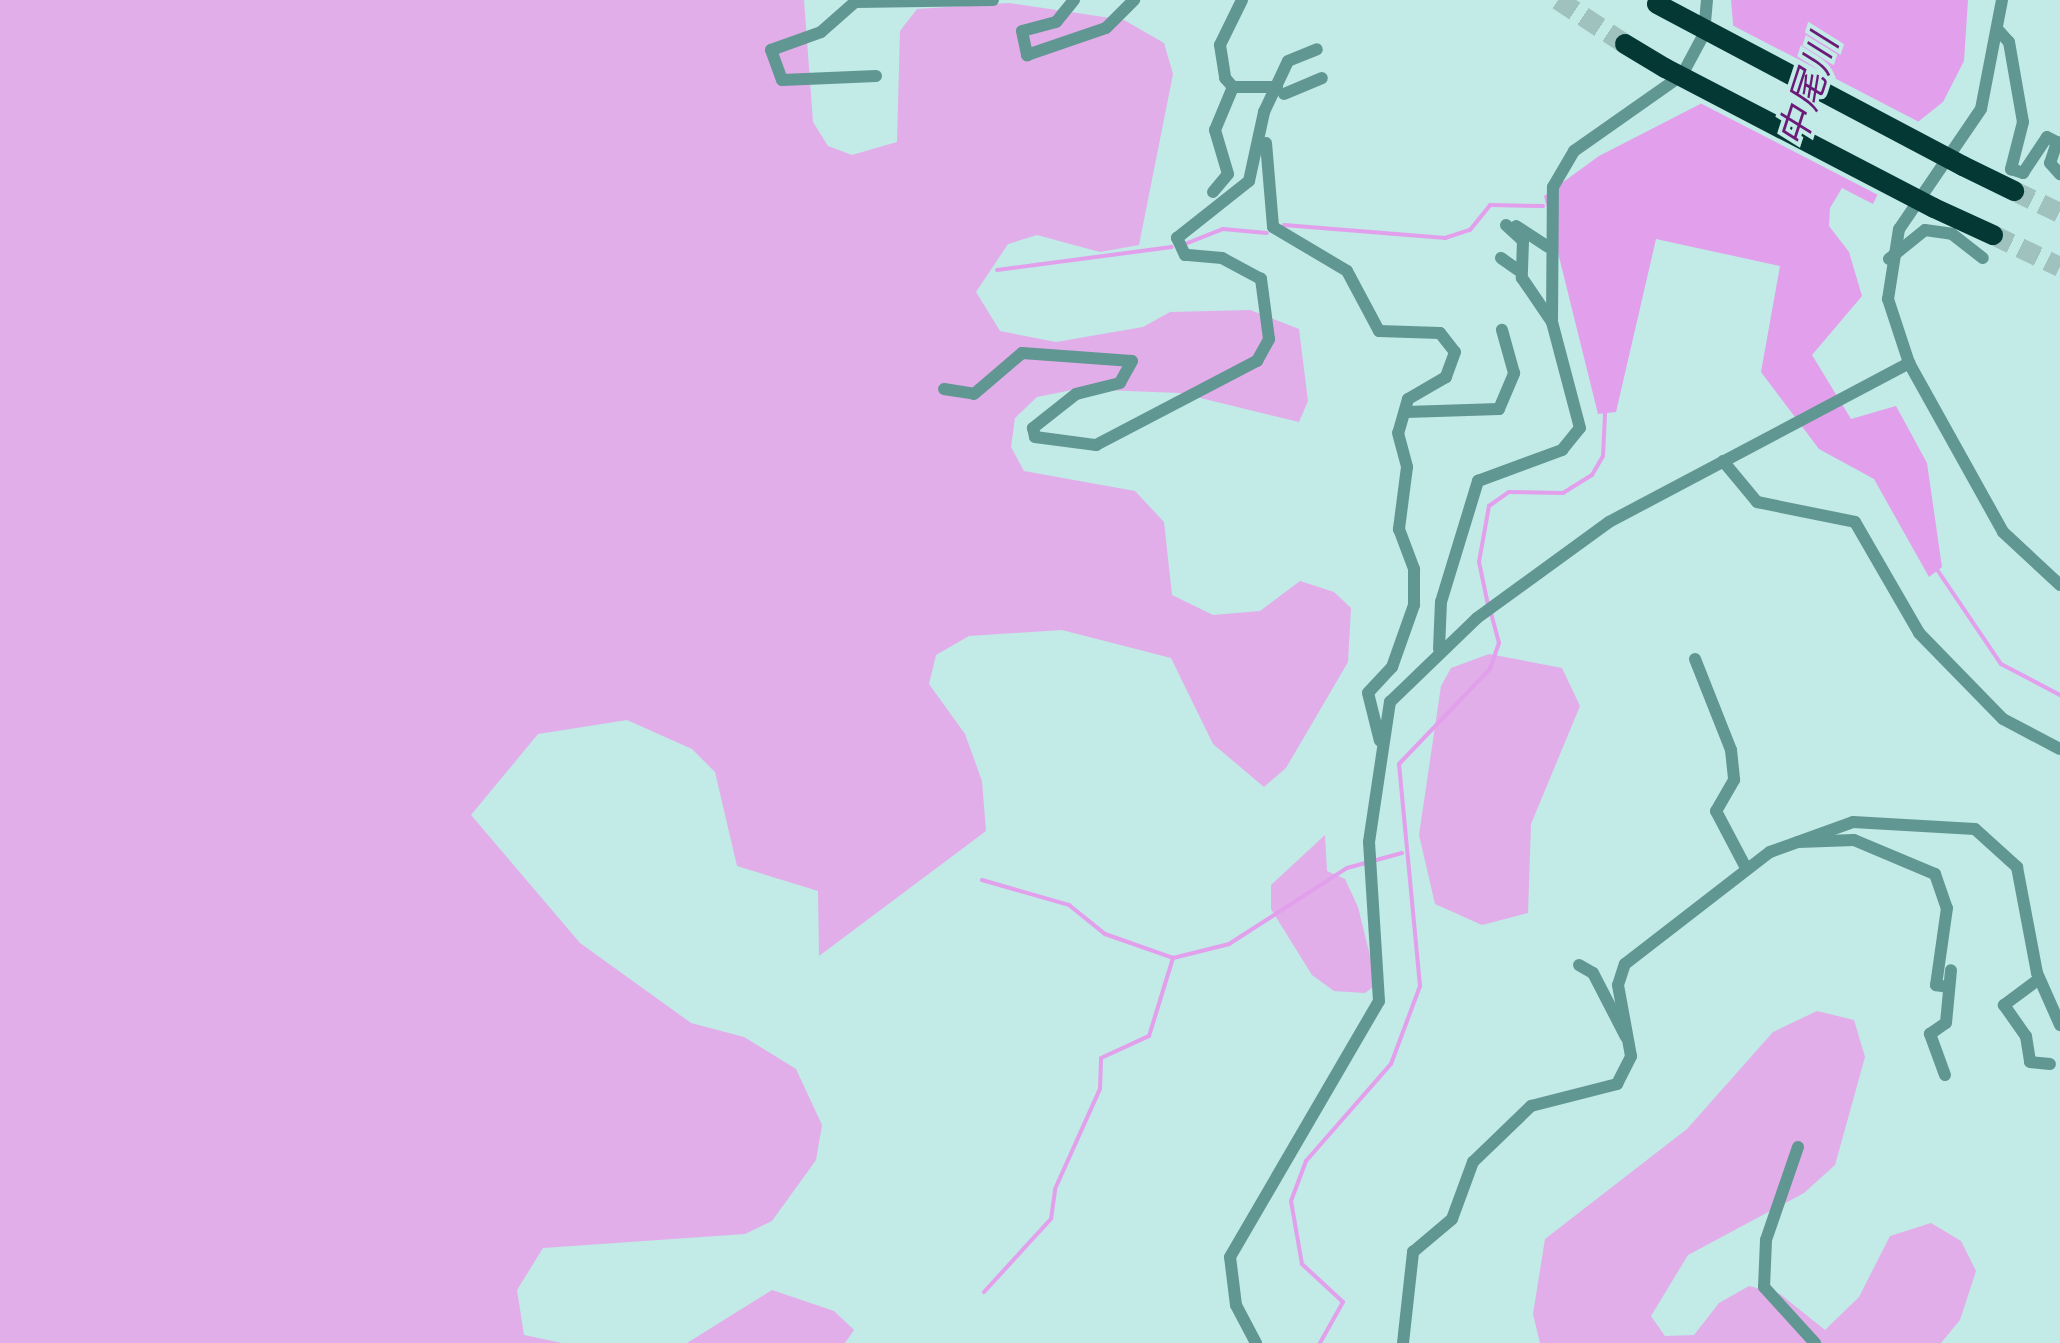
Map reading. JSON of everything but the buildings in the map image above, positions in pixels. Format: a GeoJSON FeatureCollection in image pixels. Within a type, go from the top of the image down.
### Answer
{"type":"FeatureCollection","features":[{"type":"Feature","properties":{"kind":"highway"},"geometry":{"type":"LineString","coordinates":[[1654,2],[2014,192]]}},
{"type":"Feature","properties":{"kind":"highway"},"geometry":{"type":"LineString","coordinates":[[1625,44],[1934,208],[1993,235]]}},
{"type":"Feature","properties":{"kind":"street"},"geometry":{"type":"LineString","coordinates":[[876,76],[782,80],[771,50],[821,32],[855,2],[993,0]]}},
{"type":"Feature","properties":{"kind":"street"},"geometry":{"type":"LineString","coordinates":[[1074,0],[1056,22],[1022,31],[1027,54],[1106,28],[1134,0]]}},
{"type":"Feature","properties":{"kind":"street"},"geometry":{"type":"LineString","coordinates":[[1213,192],[1228,174],[1215,130],[1233,86],[1220,45],[1242,0]]}},
{"type":"Feature","properties":{"kind":"street"},"geometry":{"type":"LineString","coordinates":[[1439,650],[1441,602],[1478,481],[1562,450],[1580,428],[1552,322],[1548,240],[1561,169],[1682,75],[1704,34],[1707,0]]}},
{"type":"Feature","properties":{"kind":"street"},"geometry":{"type":"LineString","coordinates":[[2002,0],[1981,109],[1910,208],[1888,260],[1892,318],[1909,363],[2002,532],[2060,585]]}},
{"type":"Feature","properties":{"kind":"street"},"geometry":{"type":"LineString","coordinates":[[1999,30],[2010,42],[2022,122],[2011,168],[2023,173],[2047,137],[2056,142],[2050,164],[2060,174]]}},
{"type":"Feature","properties":{"kind":"street"},"geometry":{"type":"LineString","coordinates":[[944,388],[974,394],[1022,353],[1132,361],[1120,383],[1076,394],[1034,428],[1035,436],[1096,445],[1257,360],[1269,339],[1261,278],[1176,245],[1180,231],[1254,173],[1292,56],[1318,49]]}},
{"type":"Feature","properties":{"kind":"street"},"geometry":{"type":"LineString","coordinates":[[1233,86],[1280,91],[1322,78]]}},
{"type":"Feature","properties":{"kind":"street"},"geometry":{"type":"LineString","coordinates":[[1280,91],[1266,144],[1272,226],[1347,271],[1379,332],[1440,334],[1453,344],[1452,368],[1408,399],[1398,434],[1407,467],[1399,530],[1414,569],[1414,605],[1392,668],[1368,693],[1380,741]]}},
{"type":"Feature","properties":{"kind":"street"},"geometry":{"type":"LineString","coordinates":[[1518,270],[1511,225],[1548,240]]}},
{"type":"Feature","properties":{"kind":"street"},"geometry":{"type":"LineString","coordinates":[[1888,260],[1925,230],[1952,234],[1982,258]]}},
{"type":"Feature","properties":{"kind":"street"},"geometry":{"type":"LineString","coordinates":[[1501,258],[1518,270],[1552,322]]}},
{"type":"Feature","properties":{"kind":"street"},"geometry":{"type":"LineString","coordinates":[[1406,412],[1499,409],[1514,374],[1502,330]]}},
{"type":"Feature","properties":{"kind":"street"},"geometry":{"type":"LineString","coordinates":[[1256,1343],[1229,1275],[1236,1241],[1305,1140],[1379,1001],[1370,850],[1380,741],[1390,702],[1439,650],[1477,618],[1609,522],[1909,363]]}},
{"type":"Feature","properties":{"kind":"street"},"geometry":{"type":"LineString","coordinates":[[1723,461],[1757,502],[1855,522],[1919,633],[2003,719],[2060,749]]}},
{"type":"Feature","properties":{"kind":"street"},"geometry":{"type":"LineString","coordinates":[[1695,658],[1734,770],[1716,811],[1744,866]]}},
{"type":"Feature","properties":{"kind":"street"},"geometry":{"type":"LineString","coordinates":[[1403,1343],[1413,1252],[1452,1218],[1474,1162],[1531,1106],[1612,1090],[1630,1066],[1618,985],[1625,964],[1744,866],[1795,842],[1853,822],[1975,829],[2017,868],[2039,980],[2060,1026]]}},
{"type":"Feature","properties":{"kind":"street"},"geometry":{"type":"LineString","coordinates":[[1795,842],[1854,840],[1935,874],[1947,908],[1936,985],[1947,987]]}},
{"type":"Feature","properties":{"kind":"street"},"geometry":{"type":"LineString","coordinates":[[1579,965],[1593,973],[1628,1038]]}},
{"type":"Feature","properties":{"kind":"street"},"geometry":{"type":"LineString","coordinates":[[1945,1074],[1930,1034],[1946,1023],[1951,970]]}},
{"type":"Feature","properties":{"kind":"street"},"geometry":{"type":"LineString","coordinates":[[2039,980],[2004,1006],[2026,1036],[2030,1062],[2050,1064]]}},
{"type":"Feature","properties":{"kind":"street"},"geometry":{"type":"LineString","coordinates":[[1798,1147],[1766,1240],[1764,1287],[1815,1343]]}},
{"type":"Feature","properties":{"kind":"shaded area"},"geometry":{"type":"Polygon","coordinates":[[[0,0],[804,0],[813,122],[828,146],[852,155],[897,142],[900,31],[917,9],[1009,3],[1124,20],[1164,43],[1173,74],[1139,245],[1100,252],[1037,235],[1008,244],[976,292],[1000,331],[1056,342],[1143,327],[1170,312],[1250,310],[1299,329],[1308,401],[1299,422],[1180,393],[1077,389],[1037,397],[1015,418],[1011,447],[1024,471],[1135,491],[1164,522],[1172,595],[1213,615],[1260,611],[1300,581],[1334,592],[1351,608],[1348,662],[1286,768],[1264,787],[1213,744],[1171,658],[1062,630],[969,636],[936,655],[929,684],[965,734],[982,781],[986,831],[819,956],[818,891],[737,866],[715,772],[692,749],[627,720],[538,734],[471,815],[580,943],[691,1023],[744,1037],[796,1069],[822,1125],[816,1160],[772,1221],[745,1234],[543,1248],[517,1290],[524,1335],[562,1343],[0,1343],[0,0]]]}},
{"type":"Feature","properties":{"kind":"shaded area"},"geometry":{"type":"Polygon","coordinates":[[[1489,654],[1562,668],[1580,706],[1531,824],[1528,913],[1482,925],[1435,904],[1419,835],[1441,686],[1451,668],[1489,654]]]}},
{"type":"Feature","properties":{"kind":"shaded area"},"geometry":{"type":"Polygon","coordinates":[[[1325,835],[1327,871],[1345,879],[1358,907],[1377,984],[1365,993],[1334,991],[1312,975],[1271,909],[1271,885],[1325,835]]]}},
{"type":"Feature","properties":{"kind":"shaded area"},"geometry":{"type":"Polygon","coordinates":[[[1817,1011],[1854,1020],[1865,1057],[1835,1165],[1804,1193],[1688,1255],[1651,1316],[1665,1336],[1694,1335],[1719,1303],[1749,1286],[1780,1294],[1825,1330],[1859,1297],[1890,1236],[1931,1223],[1961,1241],[1976,1271],[1960,1320],[1941,1343],[1540,1343],[1533,1314],[1545,1239],[1687,1129],[1773,1032],[1817,1011]]]}},
{"type":"Feature","properties":{"kind":"shaded area"},"geometry":{"type":"Polygon","coordinates":[[[772,1290],[834,1311],[854,1330],[845,1343],[687,1343],[772,1290]]]}},
{"type":"Feature","properties":{"kind":"water","name":"中尾川"},"geometry":{"type":"Polygon","coordinates":[[[1731,0],[1968,0],[1964,61],[1943,102],[1909,129],[1873,204],[1842,188],[1830,208],[1829,226],[1849,252],[1862,296],[1812,355],[1851,419],[1896,406],[1927,463],[1942,567],[1929,577],[1874,479],[1819,449],[1761,372],[1780,266],[1656,239],[1616,412],[1598,414],[1544,196],[1599,156],[1710,99],[1736,59],[1731,0]]]}},
{"type":"Feature","properties":{"kind":"pier"},"geometry":{"type":"Polygon","coordinates":[[[1732,25],[1923,124],[1880,196],[1698,102],[1731,58],[1732,25]]]}},
{"type":"Feature","properties":{"kind":"waterway"},"geometry":{"type":"LineString","coordinates":[[1284,225],[1445,238],[1470,230],[1490,205],[1543,206]]}},
{"type":"Feature","properties":{"kind":"waterway"},"geometry":{"type":"LineString","coordinates":[[1185,244],[1223,229],[1267,233]]}},
{"type":"Feature","properties":{"kind":"waterway"},"geometry":{"type":"LineString","coordinates":[[997,270],[1171,247]]}},
{"type":"Feature","properties":{"kind":"waterway"},"geometry":{"type":"LineString","coordinates":[[1488,605],[1479,562],[1489,506],[1509,492],[1563,493],[1592,475],[1603,456],[1605,413]]}},
{"type":"Feature","properties":{"kind":"waterway"},"geometry":{"type":"LineString","coordinates":[[1936,568],[2001,664],[2060,695]]}},
{"type":"Feature","properties":{"kind":"waterway"},"geometry":{"type":"LineString","coordinates":[[1320,1343],[1343,1302],[1302,1264],[1291,1201],[1306,1161],[1391,1064],[1420,986],[1399,764],[1490,669],[1499,643],[1491,614]]}},
{"type":"Feature","properties":{"kind":"waterway"},"geometry":{"type":"LineString","coordinates":[[982,880],[1069,905],[1105,934],[1173,958],[1229,944],[1347,868],[1402,853]]}},
{"type":"Feature","properties":{"kind":"waterway"},"geometry":{"type":"LineString","coordinates":[[984,1292],[1051,1219],[1055,1189],[1100,1089],[1101,1058],[1149,1036],[1173,958]]}},
{"type":"Feature","properties":{"kind":"tunnel"},"geometry":{"type":"LineString","coordinates":[[1558,0],[1625,44]]}},
{"type":"Feature","properties":{"kind":"tunnel"},"geometry":{"type":"LineString","coordinates":[[2014,191],[2060,213]]}},
{"type":"Feature","properties":{"kind":"tunnel"},"geometry":{"type":"LineString","coordinates":[[1993,235],[2060,267]]}}]}
